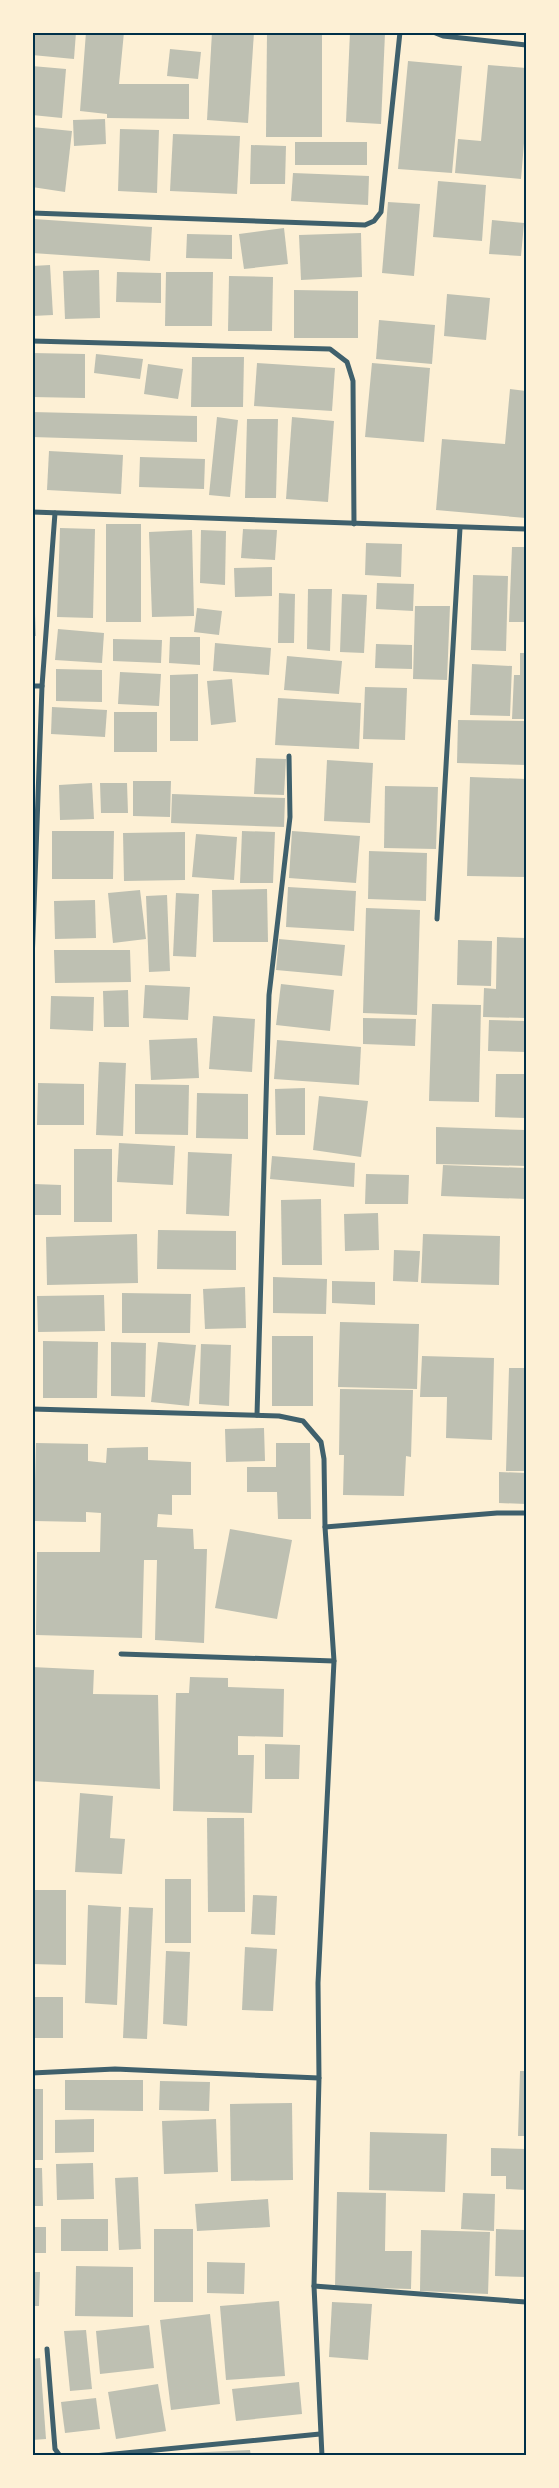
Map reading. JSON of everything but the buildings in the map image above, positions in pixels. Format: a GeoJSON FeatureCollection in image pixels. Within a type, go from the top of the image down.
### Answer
{"type":"FeatureCollection","features":[{"type":"Feature","properties":{"kind":"street"},"geometry":{"type":"LineString","coordinates":[[32,213],[365,225],[374,220],[381,212],[400,32]]}},
{"type":"Feature","properties":{"kind":"street"},"geometry":{"type":"LineString","coordinates":[[433,32],[443,36],[526,45]]}},
{"type":"Feature","properties":{"kind":"street"},"geometry":{"type":"LineString","coordinates":[[32,341],[330,349],[347,362],[353,380],[354,524]]}},
{"type":"Feature","properties":{"kind":"street"},"geometry":{"type":"LineString","coordinates":[[32,512],[526,529]]}},
{"type":"Feature","properties":{"kind":"street"},"geometry":{"type":"LineString","coordinates":[[32,962],[42,686],[55,514]]}},
{"type":"Feature","properties":{"kind":"street"},"geometry":{"type":"LineString","coordinates":[[437,919],[460,528]]}},
{"type":"Feature","properties":{"kind":"street"},"geometry":{"type":"LineString","coordinates":[[32,686],[42,686]]}},
{"type":"Feature","properties":{"kind":"street"},"geometry":{"type":"LineString","coordinates":[[257,1415],[269,994],[290,818],[289,756]]}},
{"type":"Feature","properties":{"kind":"street"},"geometry":{"type":"LineString","coordinates":[[32,1409],[279,1416],[303,1421],[321,1442],[324,1459],[325,1527],[334,1662],[318,1983],[319,2078],[314,2286],[322,2456]]}},
{"type":"Feature","properties":{"kind":"street"},"geometry":{"type":"LineString","coordinates":[[325,1527],[496,1513],[526,1513]]}},
{"type":"Feature","properties":{"kind":"street"},"geometry":{"type":"LineString","coordinates":[[121,1654],[334,1662]]}},
{"type":"Feature","properties":{"kind":"street"},"geometry":{"type":"LineString","coordinates":[[32,2073],[134,2070],[319,2078]]}},
{"type":"Feature","properties":{"kind":"street"},"geometry":{"type":"LineString","coordinates":[[314,2286],[526,2302]]}},
{"type":"Feature","properties":{"kind":"street"},"geometry":{"type":"LineString","coordinates":[[47,2349],[55,2450],[60,2456]]}},
{"type":"Feature","properties":{"kind":"street"},"geometry":{"type":"LineString","coordinates":[[94,2456],[320,2434]]}}]}
